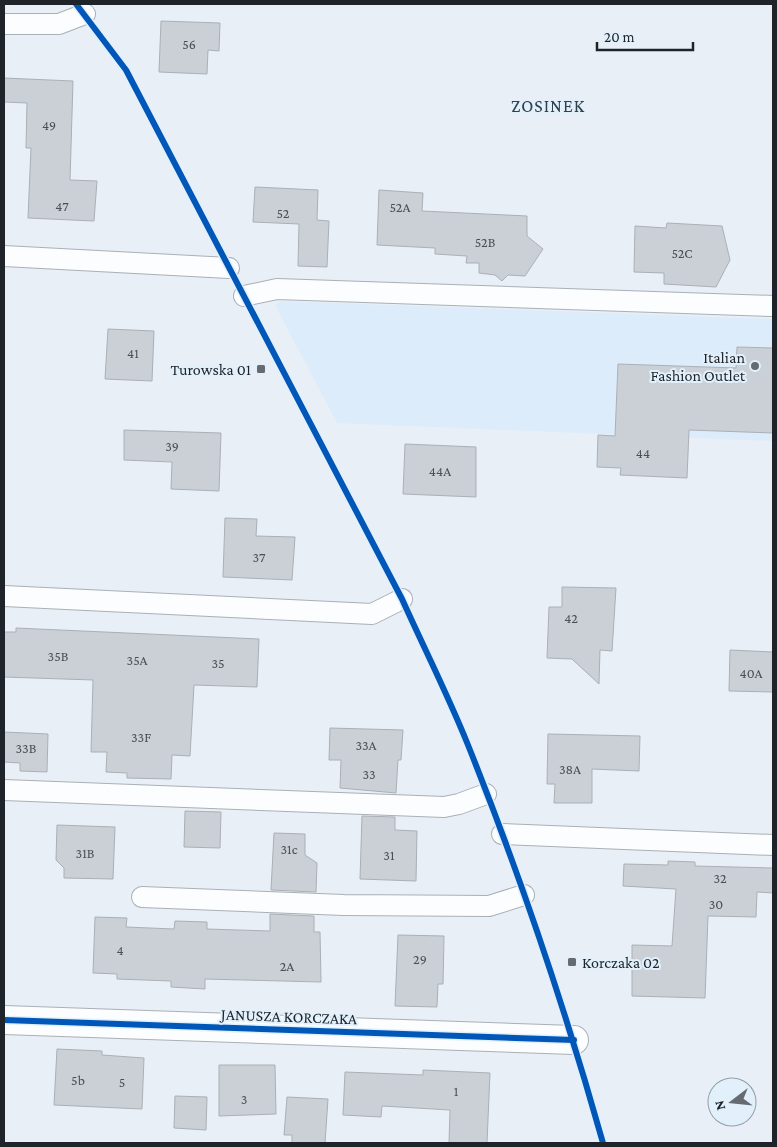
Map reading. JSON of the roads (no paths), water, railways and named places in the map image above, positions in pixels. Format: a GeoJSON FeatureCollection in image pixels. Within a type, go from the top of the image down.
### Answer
{"type":"FeatureCollection","features":[{"type":"Feature","properties":{"kind":"street","name":"JANUSZA KORCZAKA"},"geometry":{"type":"LineString","coordinates":[[4,1020],[574,1040]]}},
{"type":"Feature","properties":{"kind":"lane"},"geometry":{"type":"LineString","coordinates":[[4,24],[59,24],[85,14]]}},
{"type":"Feature","properties":{"kind":"lane"},"geometry":{"type":"LineString","coordinates":[[4,256],[229,268]]}},
{"type":"Feature","properties":{"kind":"lane"},"geometry":{"type":"LineString","coordinates":[[244,296],[277,288],[773,306]]}},
{"type":"Feature","properties":{"kind":"lane"},"geometry":{"type":"LineString","coordinates":[[4,596],[372,614],[402,599]]}},
{"type":"Feature","properties":{"kind":"lane"},"geometry":{"type":"LineString","coordinates":[[4,790],[444,807],[459,804],[486,794]]}},
{"type":"Feature","properties":{"kind":"lane"},"geometry":{"type":"LineString","coordinates":[[502,834],[773,845]]}},
{"type":"Feature","properties":{"kind":"lane"},"geometry":{"type":"LineString","coordinates":[[142,897],[344,905],[489,906],[524,895]]}},
{"type":"Feature","properties":{"kind":"place","name":"Italian Fashion Outlet"},"geometry":{"type":"Point","coordinates":[755,366]}},
{"type":"Feature","properties":{"kind":"place","name":"Turowska 01"},"geometry":{"type":"Point","coordinates":[261,369]}},
{"type":"Feature","properties":{"kind":"place","name":"Korczaka 02"},"geometry":{"type":"Point","coordinates":[572,962]}},
{"type":"Feature","properties":{"kind":"district","name":"ZOSINEK"},"geometry":{"type":"Point","coordinates":[548,106]}}]}
